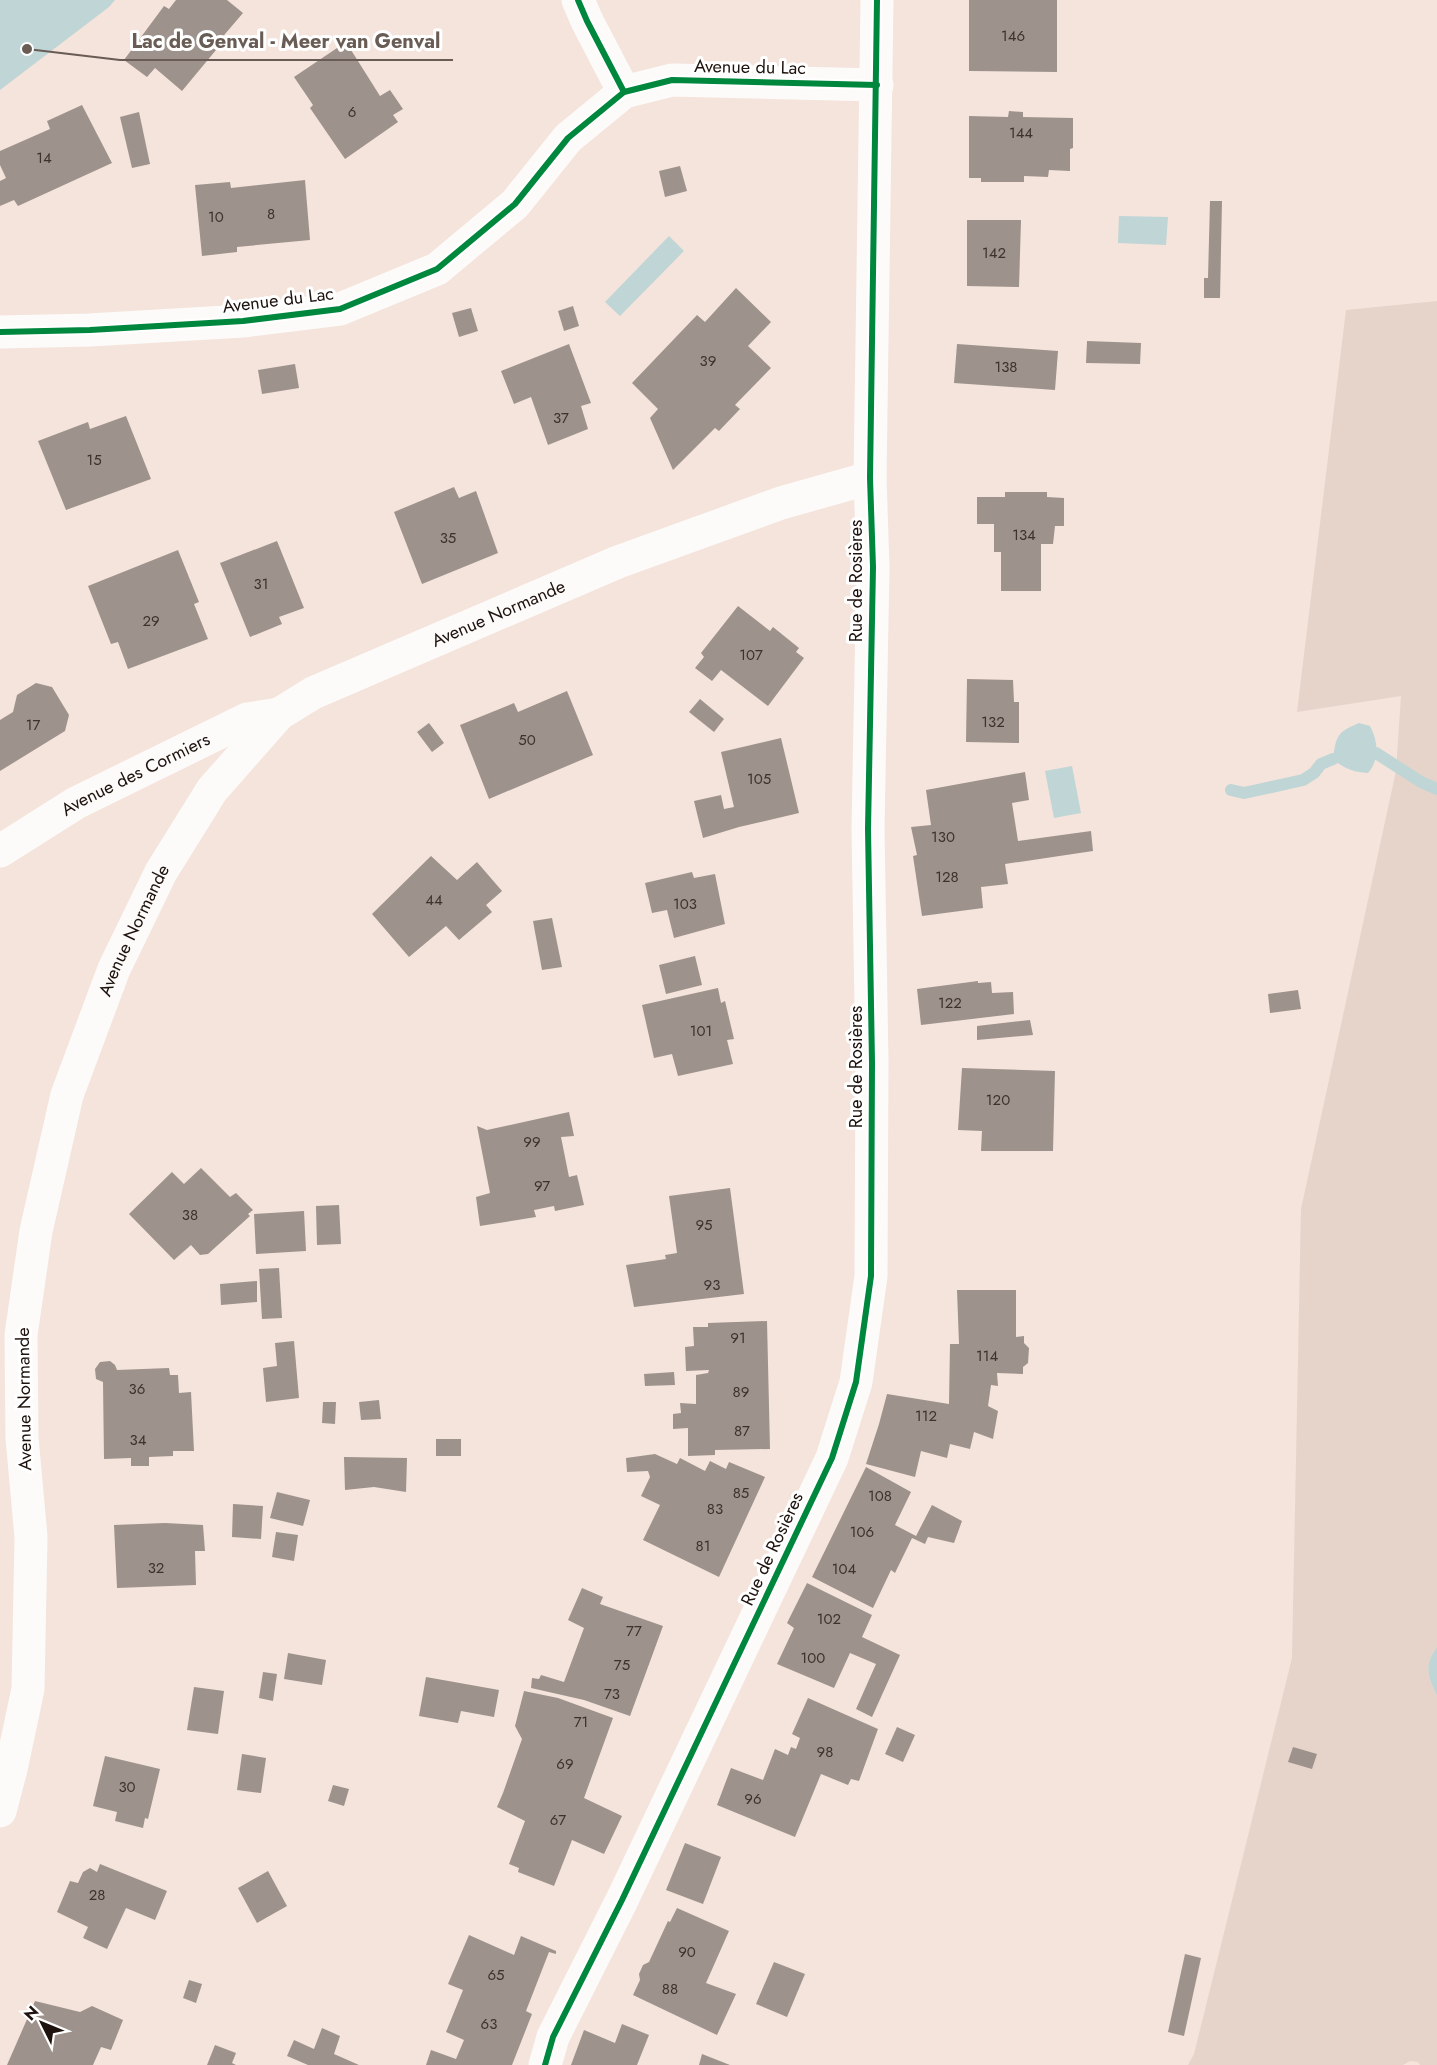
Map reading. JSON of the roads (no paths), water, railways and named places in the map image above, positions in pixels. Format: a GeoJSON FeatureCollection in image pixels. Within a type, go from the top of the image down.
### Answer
{"type":"FeatureCollection","features":[{"type":"Feature","properties":{"kind":"street"},"geometry":{"type":"LineString","coordinates":[[578,0],[624,92]]}},
{"type":"Feature","properties":{"kind":"street","name":"Rue de Rosières"},"geometry":{"type":"LineString","coordinates":[[544,2065],[553,2037],[622,1900],[831,1458],[856,1382],[871,1276],[872,1062],[868,829],[873,567],[870,478],[877,0]]}},
{"type":"Feature","properties":{"kind":"street","name":"Avenue du Lac"},"geometry":{"type":"LineString","coordinates":[[0,332],[90,330],[243,321],[340,309],[436,269],[515,204],[568,138],[624,92],[672,80],[877,85]]}},
{"type":"Feature","properties":{"kind":"street","name":"Avenue Normande"},"geometry":{"type":"LineString","coordinates":[[0,1811],[28,1689],[31,1537],[22,1438],[21,1335],[36,1231],[67,1095],[114,969],[161,872],[212,790],[279,714],[313,693],[618,562],[781,503],[870,478]]}},
{"type":"Feature","properties":{"kind":"street","name":"Avenue des Cormiers"},"geometry":{"type":"LineString","coordinates":[[0,851],[76,803],[247,719],[279,714]]}},
{"type":"Feature","properties":{"kind":"waterway"},"geometry":{"type":"LineString","coordinates":[[1376,753],[1421,782],[1437,789]]}},
{"type":"Feature","properties":{"kind":"waterway"},"geometry":{"type":"LineString","coordinates":[[1231,790],[1244,793],[1303,780],[1314,773],[1321,764],[1333,759]]}},
{"type":"Feature","properties":{"kind":"place","name":"Lac de Genval - Meer van Genval"},"geometry":{"type":"Point","coordinates":[27,49]}}]}
